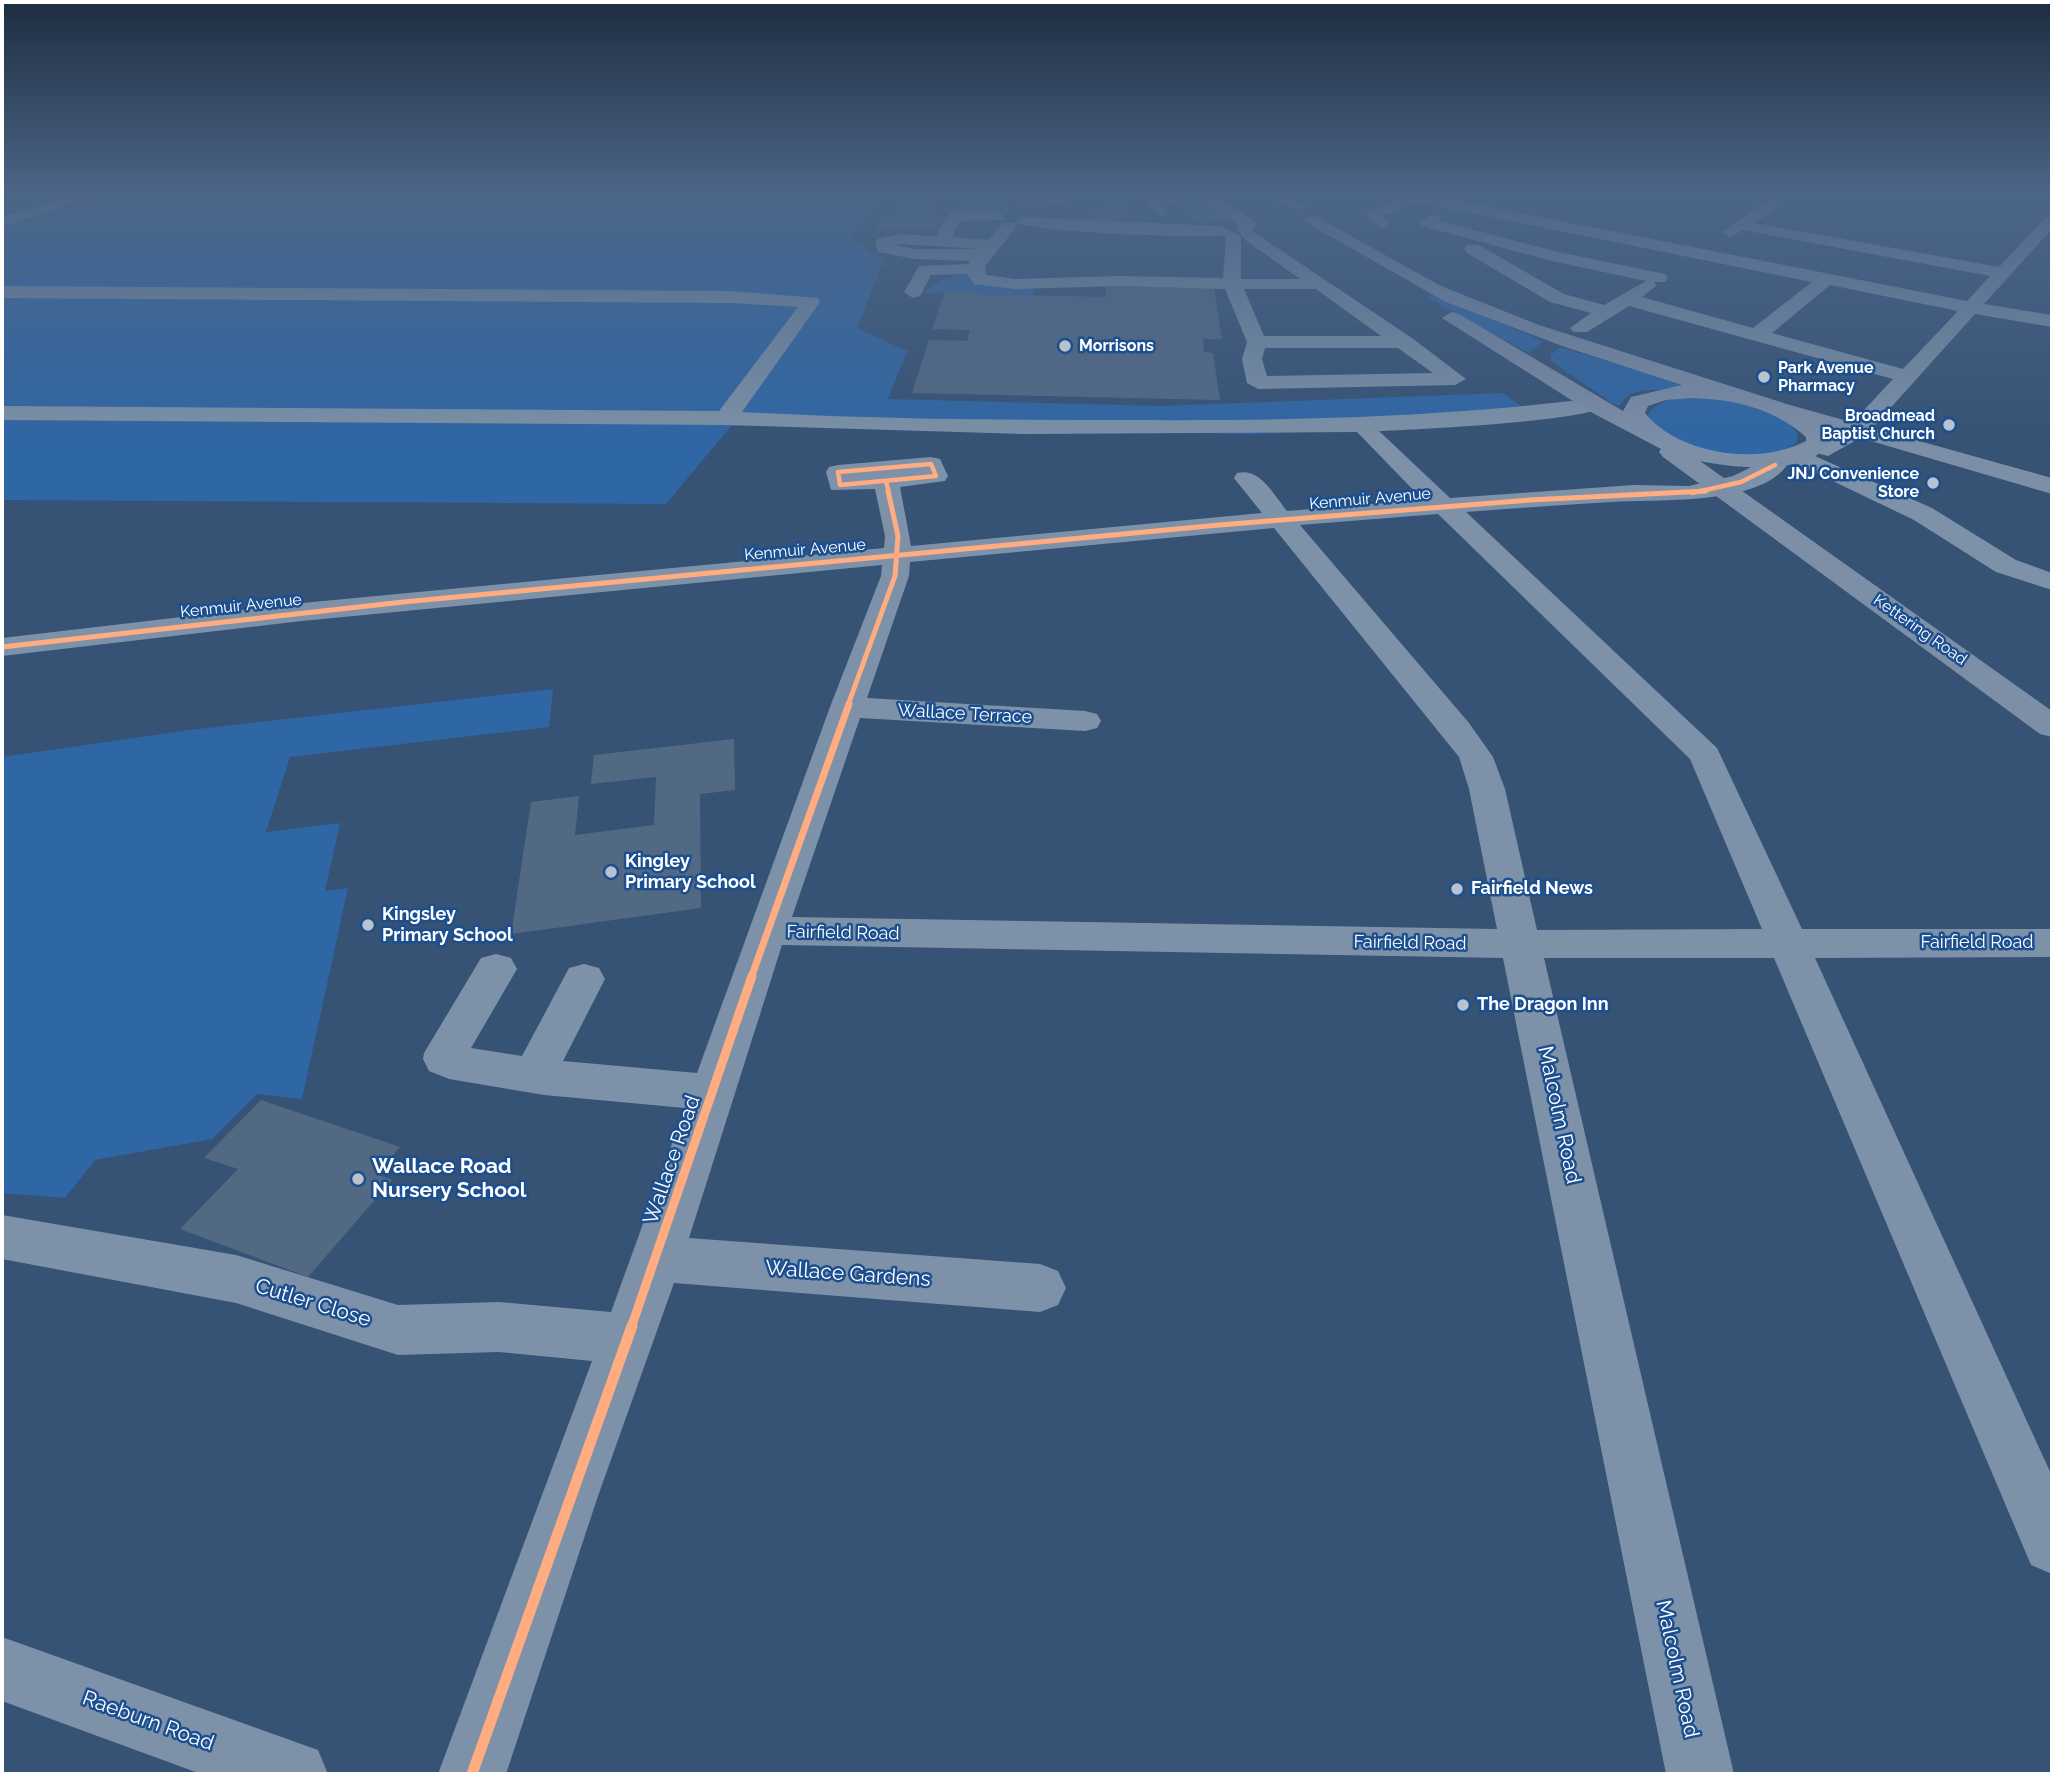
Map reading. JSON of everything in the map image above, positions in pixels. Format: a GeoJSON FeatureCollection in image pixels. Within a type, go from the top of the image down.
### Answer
{"type":"FeatureCollection","features":[{"type":"Feature","properties":{"kind":"main road","name":"Kettering Road"},"geometry":{"type":"LineString","coordinates":[[1393,280],[1595,405],[1652,435],[1677,458],[1991,680],[2052,727]]}},
{"type":"Feature","properties":{"kind":"main road","name":"Kettering Road"},"geometry":{"type":"LineString","coordinates":[[1416,280],[1451,297],[1561,339],[1749,398]]}},
{"type":"Feature","properties":{"kind":"main road"},"geometry":{"type":"LineString","coordinates":[[1548,374],[1541,366],[1539,355],[1548,345],[1561,339]]}},
{"type":"Feature","properties":{"kind":"main road"},"geometry":{"type":"LineString","coordinates":[[1695,391],[1749,398],[2052,488],[1889,450],[1764,461],[1723,458],[1683,449],[1652,435],[1637,424],[1633,408],[1651,396],[1695,391]]}},
{"type":"Feature","properties":{"kind":"main road","name":"Kettering Road"},"geometry":{"type":"LineString","coordinates":[[1775,406],[1795,415],[1818,435],[1817,444],[1763,492],[1765,509],[1785,535]]}},
{"type":"Feature","properties":{"kind":"street"},"geometry":{"type":"LineString","coordinates":[[913,292],[920,280]]}},
{"type":"Feature","properties":{"kind":"street"},"geometry":{"type":"LineString","coordinates":[[980,280],[1046,284],[1094,284],[1114,280]]}},
{"type":"Feature","properties":{"kind":"street"},"geometry":{"type":"LineString","coordinates":[[1046,284],[1047,280]]}},
{"type":"Feature","properties":{"kind":"street"},"geometry":{"type":"LineString","coordinates":[[1094,280],[1094,284]]}},
{"type":"Feature","properties":{"kind":"street"},"geometry":{"type":"LineString","coordinates":[[1207,280],[1232,284],[1322,284]]}},
{"type":"Feature","properties":{"kind":"street"},"geometry":{"type":"LineString","coordinates":[[1232,280],[1250,333],[1258,383],[1455,379],[1315,280]]}},
{"type":"Feature","properties":{"kind":"street"},"geometry":{"type":"LineString","coordinates":[[1526,280],[1557,299],[1606,311]]}},
{"type":"Feature","properties":{"kind":"street"},"geometry":{"type":"LineString","coordinates":[[1580,328],[1656,280]]}},
{"type":"Feature","properties":{"kind":"street"},"geometry":{"type":"LineString","coordinates":[[1757,335],[1826,280]]}},
{"type":"Feature","properties":{"kind":"street"},"geometry":{"type":"LineString","coordinates":[[1837,280],[1972,308],[2052,320]]}},
{"type":"Feature","properties":{"kind":"street","name":"Kenmuir Avenue"},"geometry":{"type":"LineString","coordinates":[[1634,493],[1663,495],[1732,487],[1859,429],[1998,280]]}},
{"type":"Feature","properties":{"kind":"street"},"geometry":{"type":"LineString","coordinates":[[2,292],[732,297],[811,302],[726,418]]}},
{"type":"Feature","properties":{"kind":"street"},"geometry":{"type":"LineString","coordinates":[[1626,299],[1908,377]]}},
{"type":"Feature","properties":{"kind":"street"},"geometry":{"type":"LineString","coordinates":[[1323,305],[1351,304]]}},
{"type":"Feature","properties":{"kind":"street"},"geometry":{"type":"LineString","coordinates":[[1250,333],[1268,307]]}},
{"type":"Feature","properties":{"kind":"street"},"geometry":{"type":"LineString","coordinates":[[1250,333],[1377,323]]}},
{"type":"Feature","properties":{"kind":"street"},"geometry":{"type":"LineString","coordinates":[[1250,333],[1405,342]]}},
{"type":"Feature","properties":{"kind":"street"},"geometry":{"type":"LineString","coordinates":[[1250,333],[1429,361]]}},
{"type":"Feature","properties":{"kind":"street"},"geometry":{"type":"LineString","coordinates":[[2,413],[726,418],[815,424],[1059,427],[1338,426],[1514,415],[1595,405]]}},
{"type":"Feature","properties":{"kind":"street"},"geometry":{"type":"LineString","coordinates":[[1327,435],[1416,430]]}},
{"type":"Feature","properties":{"kind":"street"},"geometry":{"type":"LineString","coordinates":[[1368,432],[1705,755],[1790,943],[2052,1544]]}},
{"type":"Feature","properties":{"kind":"street"},"geometry":{"type":"LineString","coordinates":[[1800,457],[1923,514],[2006,566],[2052,582]]}},
{"type":"Feature","properties":{"kind":"street","name":"Kenmuir Avenue"},"geometry":{"type":"LineString","coordinates":[[2,647],[303,613],[898,555],[1634,493],[1666,486],[1677,475],[1677,458]]}},
{"type":"Feature","properties":{"kind":"street","name":"Malcolm Road"},"geometry":{"type":"LineString","coordinates":[[1246,478],[1457,730],[1476,757],[1487,789],[1522,944],[1700,1774]]}},
{"type":"Feature","properties":{"kind":"street","name":"Wallace Road"},"geometry":{"type":"LineString","coordinates":[[472,1774],[657,1259],[767,931],[895,576],[898,536],[886,481]]}},
{"type":"Feature","properties":{"kind":"street","name":"Wallace Terrace"},"geometry":{"type":"LineString","coordinates":[[846,707],[1085,721]]}},
{"type":"Feature","properties":{"kind":"street","name":"Fairfield Road"},"geometry":{"type":"LineString","coordinates":[[767,931],[1522,944],[2052,943]]}},
{"type":"Feature","properties":{"kind":"street"},"geometry":{"type":"LineString","coordinates":[[496,969],[445,1059],[449,1062],[534,1075],[713,1093]]}},
{"type":"Feature","properties":{"kind":"street"},"geometry":{"type":"LineString","coordinates":[[534,1075],[584,979]]}},
{"type":"Feature","properties":{"kind":"street","name":"Cutler Close"},"geometry":{"type":"LineString","coordinates":[[2,1237],[236,1279],[398,1330],[499,1327],[627,1339]]}},
{"type":"Feature","properties":{"kind":"street","name":"Wallace Gardens"},"geometry":{"type":"LineString","coordinates":[[657,1259],[1040,1288]]}},
{"type":"Feature","properties":{"kind":"street","name":"Raeburn Road"},"geometry":{"type":"LineString","coordinates":[[2,1669],[294,1774]]}},
{"type":"Feature","properties":{"kind":"shaded area"},"geometry":{"type":"Polygon","coordinates":[[[2,280],[876,280],[857,328],[907,351],[888,399],[1160,406],[1503,393],[1537,417],[1451,427],[1254,434],[732,425],[666,504],[2,500],[2,280]]]}},
{"type":"Feature","properties":{"kind":"shaded area"},"geometry":{"type":"Polygon","coordinates":[[[972,280],[1035,287],[1033,295],[977,294],[977,291],[923,293],[940,281],[972,280]]]}},
{"type":"Feature","properties":{"kind":"shaded area"},"geometry":{"type":"Polygon","coordinates":[[[1434,295],[1543,341],[1529,353],[1424,296],[1434,295]]]}},
{"type":"Feature","properties":{"kind":"shaded area"},"geometry":{"type":"Polygon","coordinates":[[[1560,347],[1689,386],[1634,393],[1620,406],[1613,404],[1551,361],[1551,355],[1560,347]]]}},
{"type":"Feature","properties":{"kind":"shaded area"},"geometry":{"type":"Polygon","coordinates":[[[1680,398],[1705,398],[1757,407],[1769,412],[1791,425],[1798,435],[1797,442],[1770,453],[1753,455],[1716,452],[1671,438],[1647,416],[1652,409],[1665,402],[1680,398]]]}},
{"type":"Feature","properties":{"kind":"shaded area"},"geometry":{"type":"Polygon","coordinates":[[[553,689],[549,727],[290,757],[266,832],[340,823],[325,891],[348,888],[302,1099],[257,1094],[212,1139],[95,1160],[65,1198],[2,1193],[2,757],[189,730],[553,689]]]}},
{"type":"Feature","properties":{"kind":"building","name":"Morrisons"},"geometry":{"type":"Polygon","coordinates":[[[1106,286],[1214,288],[1222,339],[1203,339],[1204,352],[1213,353],[1220,400],[912,393],[929,340],[967,341],[970,330],[932,329],[945,290],[978,291],[977,294],[1106,297],[1106,286]]]}},
{"type":"Feature","properties":{"kind":"building","name":"Kingley Primary School"},"geometry":{"type":"Polygon","coordinates":[[[734,739],[735,790],[700,794],[701,908],[511,934],[531,802],[579,796],[575,835],[654,825],[656,777],[591,784],[594,755],[734,739]]]}},
{"type":"Feature","properties":{"kind":"building"},"geometry":{"type":"Polygon","coordinates":[[[261,1100],[400,1147],[376,1174],[392,1180],[308,1277],[180,1229],[238,1169],[204,1158],[261,1100]]]}},
{"type":"Feature","properties":{"kind":"cycle path"},"geometry":{"type":"LineString","coordinates":[[472,1774],[569,1496],[657,1259],[767,931],[895,576],[898,536],[886,481],[840,485],[838,472],[931,464],[936,476],[886,481]]}},
{"type":"Feature","properties":{"kind":"cycle path"},"geometry":{"type":"LineString","coordinates":[[2,647],[403,602],[1219,525],[1426,507],[1634,493],[1689,493],[1741,482],[1775,465]]}},
{"type":"Feature","properties":{"kind":"place","name":"Morrisons"},"geometry":{"type":"Point","coordinates":[1065,346]}},
{"type":"Feature","properties":{"kind":"place","name":"Park Avenue Pharmacy"},"geometry":{"type":"Point","coordinates":[1764,377]}},
{"type":"Feature","properties":{"kind":"place","name":"Broadmead Baptist Church"},"geometry":{"type":"Point","coordinates":[1949,425]}},
{"type":"Feature","properties":{"kind":"place","name":"JNJ Convenience Store"},"geometry":{"type":"Point","coordinates":[1933,483]}},
{"type":"Feature","properties":{"kind":"place","name":"Kingley Primary School"},"geometry":{"type":"Point","coordinates":[611,872]}},
{"type":"Feature","properties":{"kind":"place","name":"Fairfield News"},"geometry":{"type":"Point","coordinates":[1457,889]}},
{"type":"Feature","properties":{"kind":"place","name":"Kingsley Primary School"},"geometry":{"type":"Point","coordinates":[368,925]}},
{"type":"Feature","properties":{"kind":"place","name":"The Dragon Inn"},"geometry":{"type":"Point","coordinates":[1463,1005]}},
{"type":"Feature","properties":{"kind":"place","name":"Wallace Road Nursery School"},"geometry":{"type":"Point","coordinates":[358,1179]}}]}
